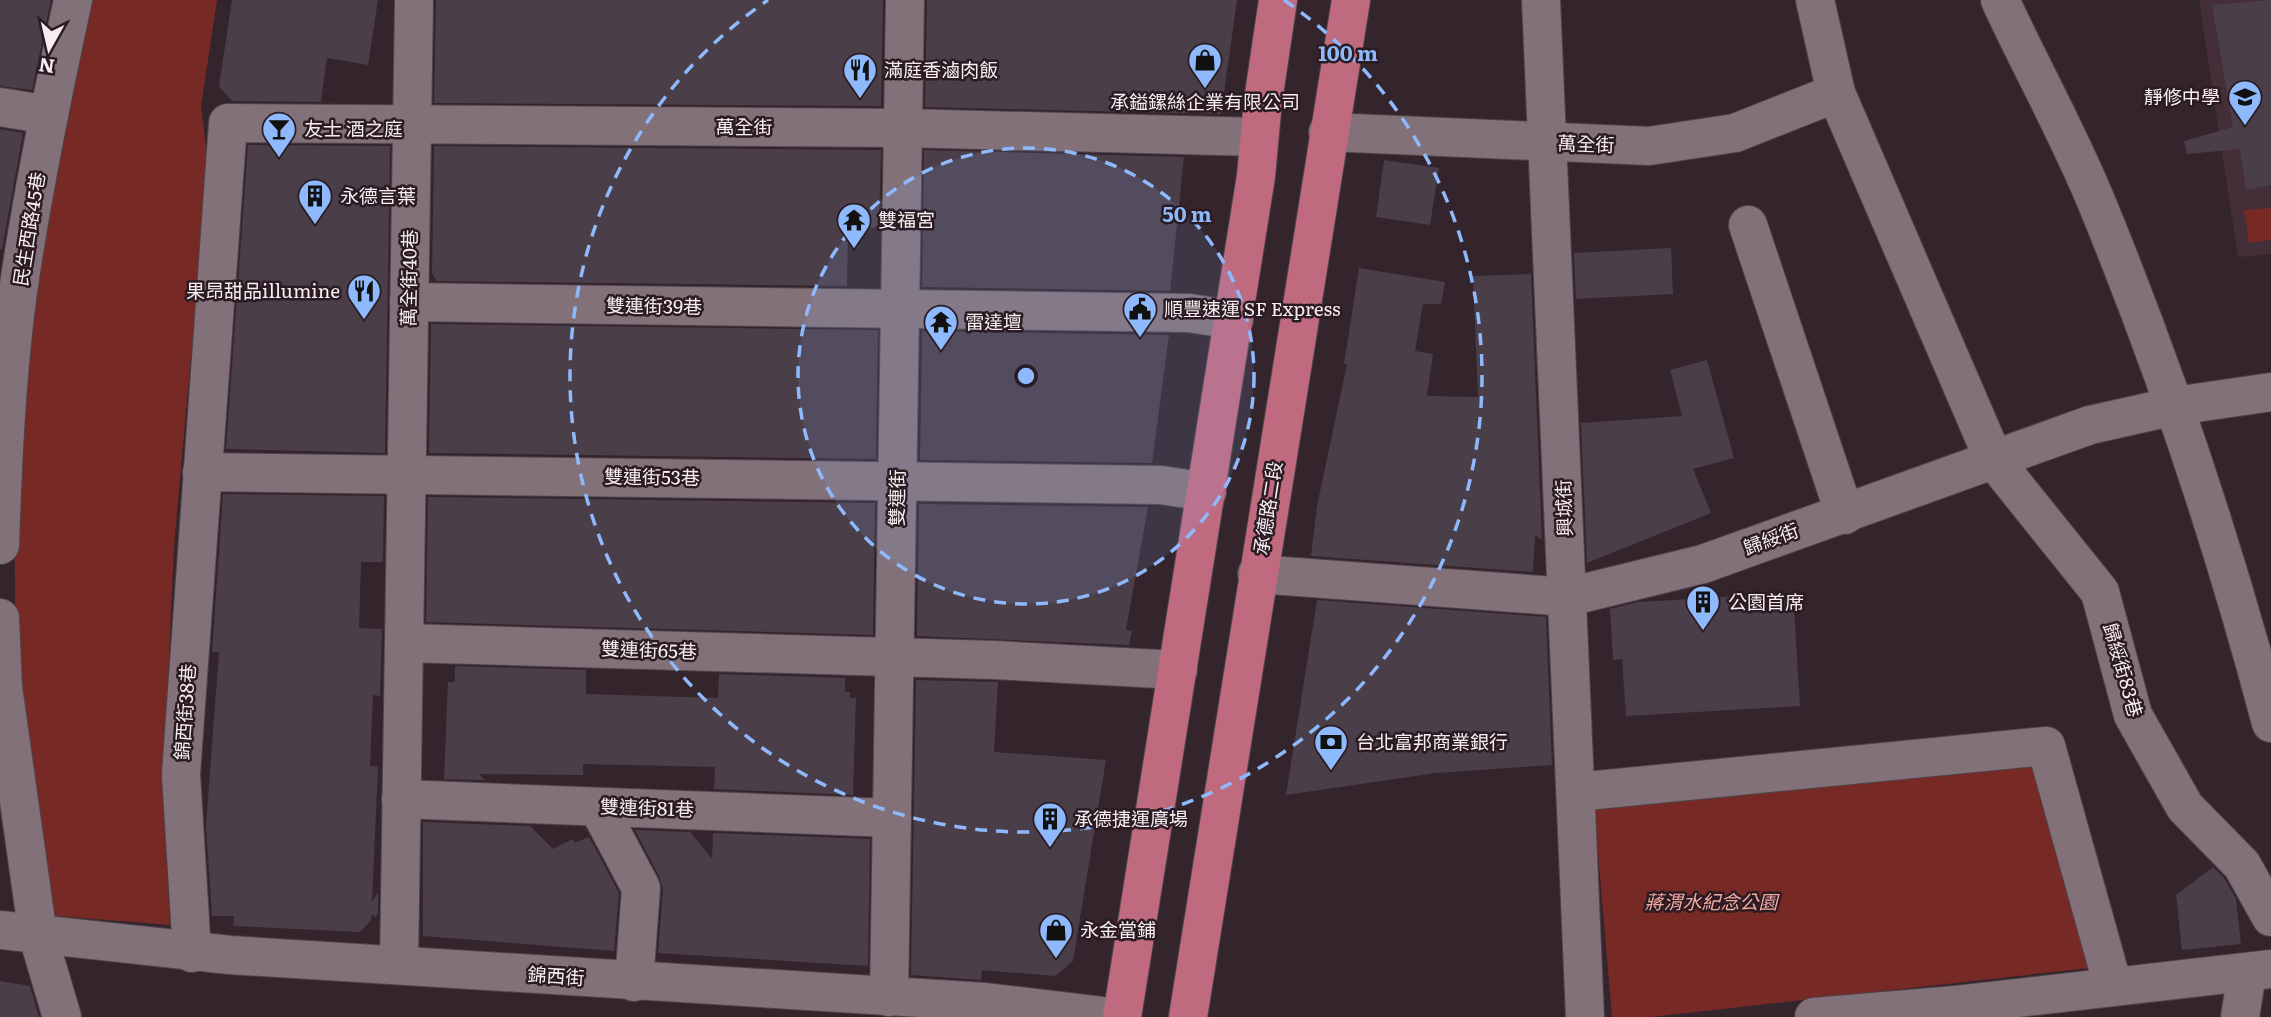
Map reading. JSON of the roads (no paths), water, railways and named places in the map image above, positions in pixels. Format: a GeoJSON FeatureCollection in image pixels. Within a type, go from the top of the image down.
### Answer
{"type":"FeatureCollection","features":[{"type":"Feature","properties":{"kind":"main road"},"geometry":{"type":"LineString","coordinates":[[1122,1017],[1234,320],[1278,0]]}},
{"type":"Feature","properties":{"kind":"main road","name":"承德路二段"},"geometry":{"type":"LineString","coordinates":[[1188,1017],[1351,0]]}},
{"type":"Feature","properties":{"kind":"street","name":"民生西路45巷"},"geometry":{"type":"LineString","coordinates":[[0,545],[10,279],[73,0]]}},
{"type":"Feature","properties":{"kind":"street","name":"萬全街40巷"},"geometry":{"type":"LineString","coordinates":[[399,964],[414,0]]}},
{"type":"Feature","properties":{"kind":"street","name":"雙連街"},"geometry":{"type":"LineString","coordinates":[[889,997],[905,0]]}},
{"type":"Feature","properties":{"kind":"street","name":"興城街"},"geometry":{"type":"LineString","coordinates":[[1541,0],[1585,1017]]}},
{"type":"Feature","properties":{"kind":"street","name":"歸綏街83巷"},"geometry":{"type":"LineString","coordinates":[[1815,0],[1836,93],[1994,460],[2100,592],[2133,715],[2185,807],[2242,865],[2271,918]]}},
{"type":"Feature","properties":{"kind":"street"},"geometry":{"type":"LineString","coordinates":[[2011,3],[2095,199],[2175,406],[2239,603],[2271,723]]}},
{"type":"Feature","properties":{"kind":"street","name":"萬全街"},"geometry":{"type":"LineString","coordinates":[[1328,132],[1649,146],[1735,133],[1836,93]]}},
{"type":"Feature","properties":{"kind":"street"},"geometry":{"type":"LineString","coordinates":[[0,107],[49,115]]}},
{"type":"Feature","properties":{"kind":"street","name":"萬全街"},"geometry":{"type":"LineString","coordinates":[[228,123],[903,128],[1259,136]]}},
{"type":"Feature","properties":{"kind":"street","name":"錦西街38巷"},"geometry":{"type":"LineString","coordinates":[[192,953],[181,774],[228,123]]}},
{"type":"Feature","properties":{"kind":"street"},"geometry":{"type":"LineString","coordinates":[[1748,225],[1845,515]]}},
{"type":"Feature","properties":{"kind":"street","name":"雙連街39巷"},"geometry":{"type":"LineString","coordinates":[[409,302],[1189,313],[1234,320]]}},
{"type":"Feature","properties":{"kind":"street","name":"歸綏街"},"geometry":{"type":"LineString","coordinates":[[1257,574],[1568,597],[1703,564],[2090,425],[2175,406],[2271,392]]}},
{"type":"Feature","properties":{"kind":"street"},"geometry":{"type":"LineString","coordinates":[[202,472],[407,473]]}},
{"type":"Feature","properties":{"kind":"street","name":"雙連街53巷"},"geometry":{"type":"LineString","coordinates":[[407,473],[1161,485],[1207,492]]}},
{"type":"Feature","properties":{"kind":"street"},"geometry":{"type":"LineString","coordinates":[[0,618],[2,687],[38,936],[62,1017]]}},
{"type":"Feature","properties":{"kind":"street","name":"雙連街65巷"},"geometry":{"type":"LineString","coordinates":[[404,643],[994,660],[1178,670]]}},
{"type":"Feature","properties":{"kind":"street"},"geometry":{"type":"LineString","coordinates":[[1576,792],[2046,746],[2113,986]]}},
{"type":"Feature","properties":{"kind":"street","name":"雙連街81巷"},"geometry":{"type":"LineString","coordinates":[[401,799],[892,818]]}},
{"type":"Feature","properties":{"kind":"street"},"geometry":{"type":"LineString","coordinates":[[598,807],[641,888],[634,982]]}},
{"type":"Feature","properties":{"kind":"street","name":"錦西街"},"geometry":{"type":"LineString","coordinates":[[0,930],[192,953],[998,1004],[1112,1017]]}},
{"type":"Feature","properties":{"kind":"street"},"geometry":{"type":"LineString","coordinates":[[1814,1017],[1956,1005],[2259,971],[2240,1017]]}},
{"type":"Feature","properties":{"kind":"place","name":"承鎰鏍絲企業有限公司"},"geometry":{"type":"Point","coordinates":[1205,90]}},
{"type":"Feature","properties":{"kind":"place","name":"滿庭香滷肉飯"},"geometry":{"type":"Point","coordinates":[860,100]}},
{"type":"Feature","properties":{"kind":"place","name":"靜修中學"},"geometry":{"type":"Point","coordinates":[2245,127]}},
{"type":"Feature","properties":{"kind":"place","name":"友士 酒之庭"},"geometry":{"type":"Point","coordinates":[279,159]}},
{"type":"Feature","properties":{"kind":"place","name":"永德言葉"},"geometry":{"type":"Point","coordinates":[315,226]}},
{"type":"Feature","properties":{"kind":"place","name":"雙福宮"},"geometry":{"type":"Point","coordinates":[854,250]}},
{"type":"Feature","properties":{"kind":"place","name":"果昂甜品illumine"},"geometry":{"type":"Point","coordinates":[364,321]}},
{"type":"Feature","properties":{"kind":"place","name":"順豐速運 SF Express"},"geometry":{"type":"Point","coordinates":[1140,339]}},
{"type":"Feature","properties":{"kind":"place","name":"雷達壇"},"geometry":{"type":"Point","coordinates":[941,352]}},
{"type":"Feature","properties":{"kind":"place","name":"公園首席"},"geometry":{"type":"Point","coordinates":[1703,632]}},
{"type":"Feature","properties":{"kind":"place","name":"台北富邦商業銀行"},"geometry":{"type":"Point","coordinates":[1331,772]}},
{"type":"Feature","properties":{"kind":"place","name":"承德捷運廣場"},"geometry":{"type":"Point","coordinates":[1050,849]}},
{"type":"Feature","properties":{"kind":"place","name":"永金當鋪"},"geometry":{"type":"Point","coordinates":[1056,960]}},
{"type":"Feature","properties":{"kind":"park label","name":"蔣渭水紀念公園"},"geometry":{"type":"Point","coordinates":[1711,902]}}]}
